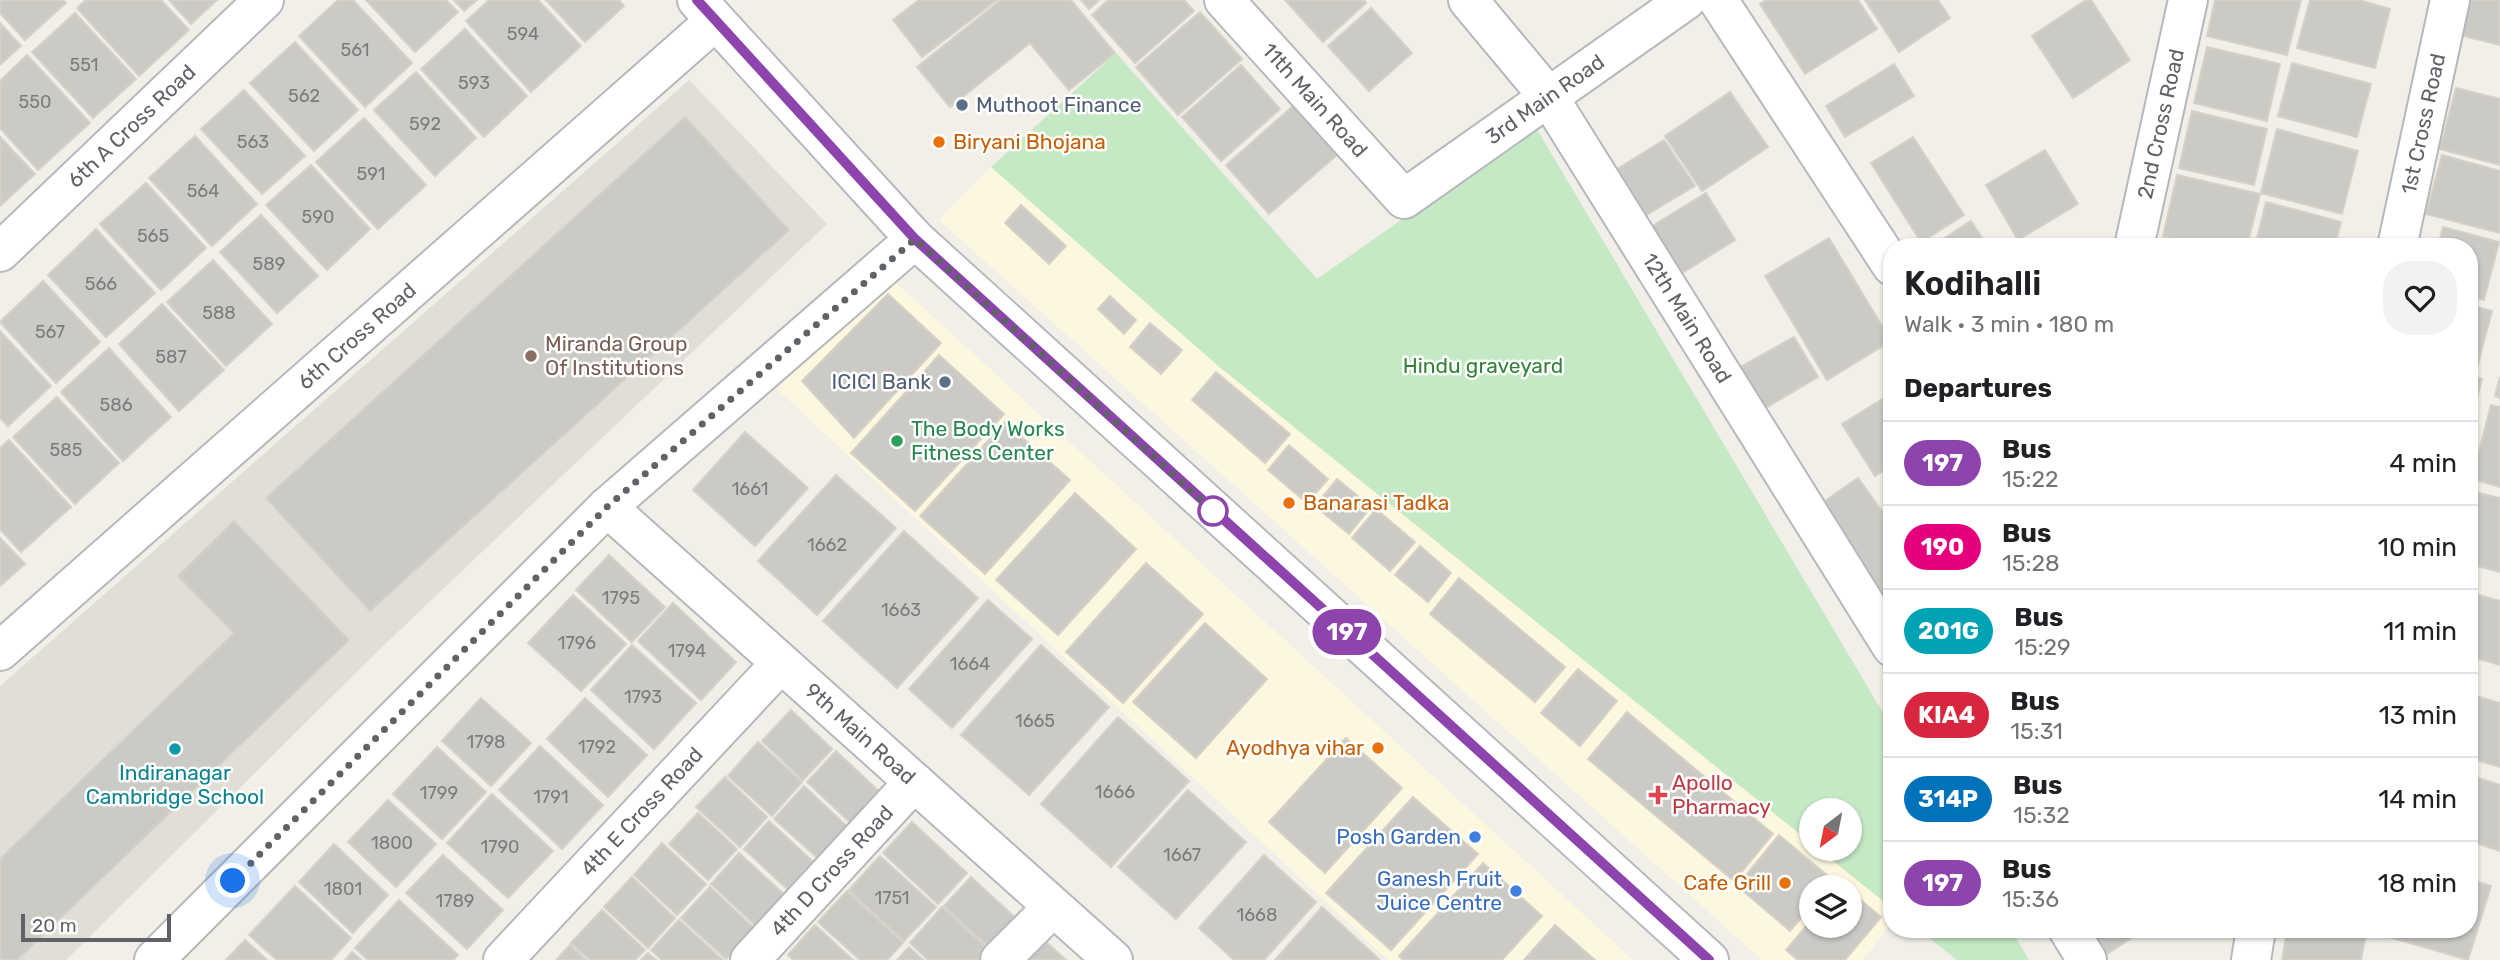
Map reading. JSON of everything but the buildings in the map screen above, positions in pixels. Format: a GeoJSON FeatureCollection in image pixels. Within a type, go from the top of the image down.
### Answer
{"type":"FeatureCollection","features":[{"type":"Feature","properties":{"kind":"street","name":"6th A Cross Road"},"geometry":{"type":"LineString","coordinates":[[0,252],[264,0]]}},
{"type":"Feature","properties":{"kind":"street","name":"11th Main Road"},"geometry":{"type":"LineString","coordinates":[[1224,0],[1404,199]]}},
{"type":"Feature","properties":{"kind":"street","name":"12th Main Road"},"geometry":{"type":"LineString","coordinates":[[1468,0],[1548,96],[1883,633]]}},
{"type":"Feature","properties":{"kind":"street","name":"3rd Main Road"},"geometry":{"type":"LineString","coordinates":[[1404,199],[1686,0]]}},
{"type":"Feature","properties":{"kind":"street"},"geometry":{"type":"LineString","coordinates":[[1718,0],[1883,252]]}},
{"type":"Feature","properties":{"kind":"street","name":"2nd Cross Road"},"geometry":{"type":"LineString","coordinates":[[2136,238],[2188,0]]}},
{"type":"Feature","properties":{"kind":"street","name":"1st Cross Road"},"geometry":{"type":"LineString","coordinates":[[2399,238],[2450,0]]}},
{"type":"Feature","properties":{"kind":"street"},"geometry":{"type":"LineString","coordinates":[[706,11],[915,239],[1709,960]]}},
{"type":"Feature","properties":{"kind":"street","name":"6th Cross Road"},"geometry":{"type":"LineString","coordinates":[[0,651],[706,11]]}},
{"type":"Feature","properties":{"kind":"street"},"geometry":{"type":"LineString","coordinates":[[154,960],[607,507],[915,239]]}},
{"type":"Feature","properties":{"kind":"street","name":"9th Main Road"},"geometry":{"type":"LineString","coordinates":[[607,507],[1113,960]]}},
{"type":"Feature","properties":{"kind":"street","name":"4th E Cross Road"},"geometry":{"type":"LineString","coordinates":[[503,960],[781,663]]}},
{"type":"Feature","properties":{"kind":"street","name":"4th D Cross Road"},"geometry":{"type":"LineString","coordinates":[[750,960],[914,782]]}},
{"type":"Feature","properties":{"kind":"street"},"geometry":{"type":"LineString","coordinates":[[1000,960],[1053,907]]}},
{"type":"Feature","properties":{"kind":"street"},"geometry":{"type":"LineString","coordinates":[[2074,938],[2087,960]]}},
{"type":"Feature","properties":{"kind":"street"},"geometry":{"type":"LineString","coordinates":[[2251,960],[2255,938]]}},
{"type":"Feature","properties":{"kind":"shaded area"},"geometry":{"type":"Polygon","coordinates":[[[689,80],[827,224],[381,648],[66,960],[0,960],[0,686],[689,80]]]}},
{"type":"Feature","properties":{"kind":"shaded area"},"geometry":{"type":"Polygon","coordinates":[[[991,167],[1217,365],[1799,833],[1799,861],[1833,861],[1851,875],[1799,875],[1799,938],[1862,938],[1862,884],[1883,901],[1883,934],[1863,960],[1762,960],[939,220],[991,167]]]}},
{"type":"Feature","properties":{"kind":"shaded area"},"geometry":{"type":"Polygon","coordinates":[[[891,278],[1633,960],[1388,960],[777,389],[891,278]]]}},
{"type":"Feature","properties":{"kind":"green space","name":"Hindu graveyard"},"geometry":{"type":"Polygon","coordinates":[[[1116,53],[1317,279],[1535,126],[1883,713],[1883,901],[1862,884],[1862,875],[1851,875],[1833,861],[1862,861],[1862,798],[1799,798],[1799,833],[1217,365],[991,167],[1116,53]]]}},
{"type":"Feature","properties":{"kind":"green space"},"geometry":{"type":"Polygon","coordinates":[[[1929,938],[2016,938],[2029,960],[1957,960],[1929,938]]]}},
{"type":"Feature","properties":{"kind":"bus line","name":"197"},"geometry":{"type":"LineString","coordinates":[[697,0],[915,239],[1709,960]]}},
{"type":"Feature","properties":{"kind":"place","name":"Muthoot Finance"},"geometry":{"type":"Point","coordinates":[962,105]}},
{"type":"Feature","properties":{"kind":"place","name":"Biryani Bhojana"},"geometry":{"type":"Point","coordinates":[939,142]}},
{"type":"Feature","properties":{"kind":"place","name":"Miranda Group Of Institutions"},"geometry":{"type":"Point","coordinates":[531,356]}},
{"type":"Feature","properties":{"kind":"place","name":"ICICI Bank"},"geometry":{"type":"Point","coordinates":[945,382]}},
{"type":"Feature","properties":{"kind":"place","name":"The Body Works Fitness Center"},"geometry":{"type":"Point","coordinates":[897,441]}},
{"type":"Feature","properties":{"kind":"place","name":"Banarasi Tadka"},"geometry":{"type":"Point","coordinates":[1289,503]}},
{"type":"Feature","properties":{"kind":"place","name":"Ayodhya vihar"},"geometry":{"type":"Point","coordinates":[1378,748]}},
{"type":"Feature","properties":{"kind":"place","name":"Indiranagar Cambridge School"},"geometry":{"type":"Point","coordinates":[175,749]}},
{"type":"Feature","properties":{"kind":"place","name":"Apollo Pharmacy"},"geometry":{"type":"Point","coordinates":[1658,795]}},
{"type":"Feature","properties":{"kind":"place","name":"Posh Garden"},"geometry":{"type":"Point","coordinates":[1475,837]}},
{"type":"Feature","properties":{"kind":"place","name":"Cafe Grill"},"geometry":{"type":"Point","coordinates":[1785,883]}},
{"type":"Feature","properties":{"kind":"place","name":"Ganesh Fruit Juice Centre"},"geometry":{"type":"Point","coordinates":[1516,891]}},
{"type":"Feature","properties":{"kind":"route"},"geometry":{"type":"LineString","coordinates":[[233,881],[607,507],[915,239],[1219,516],[1213,511]]}}]}
